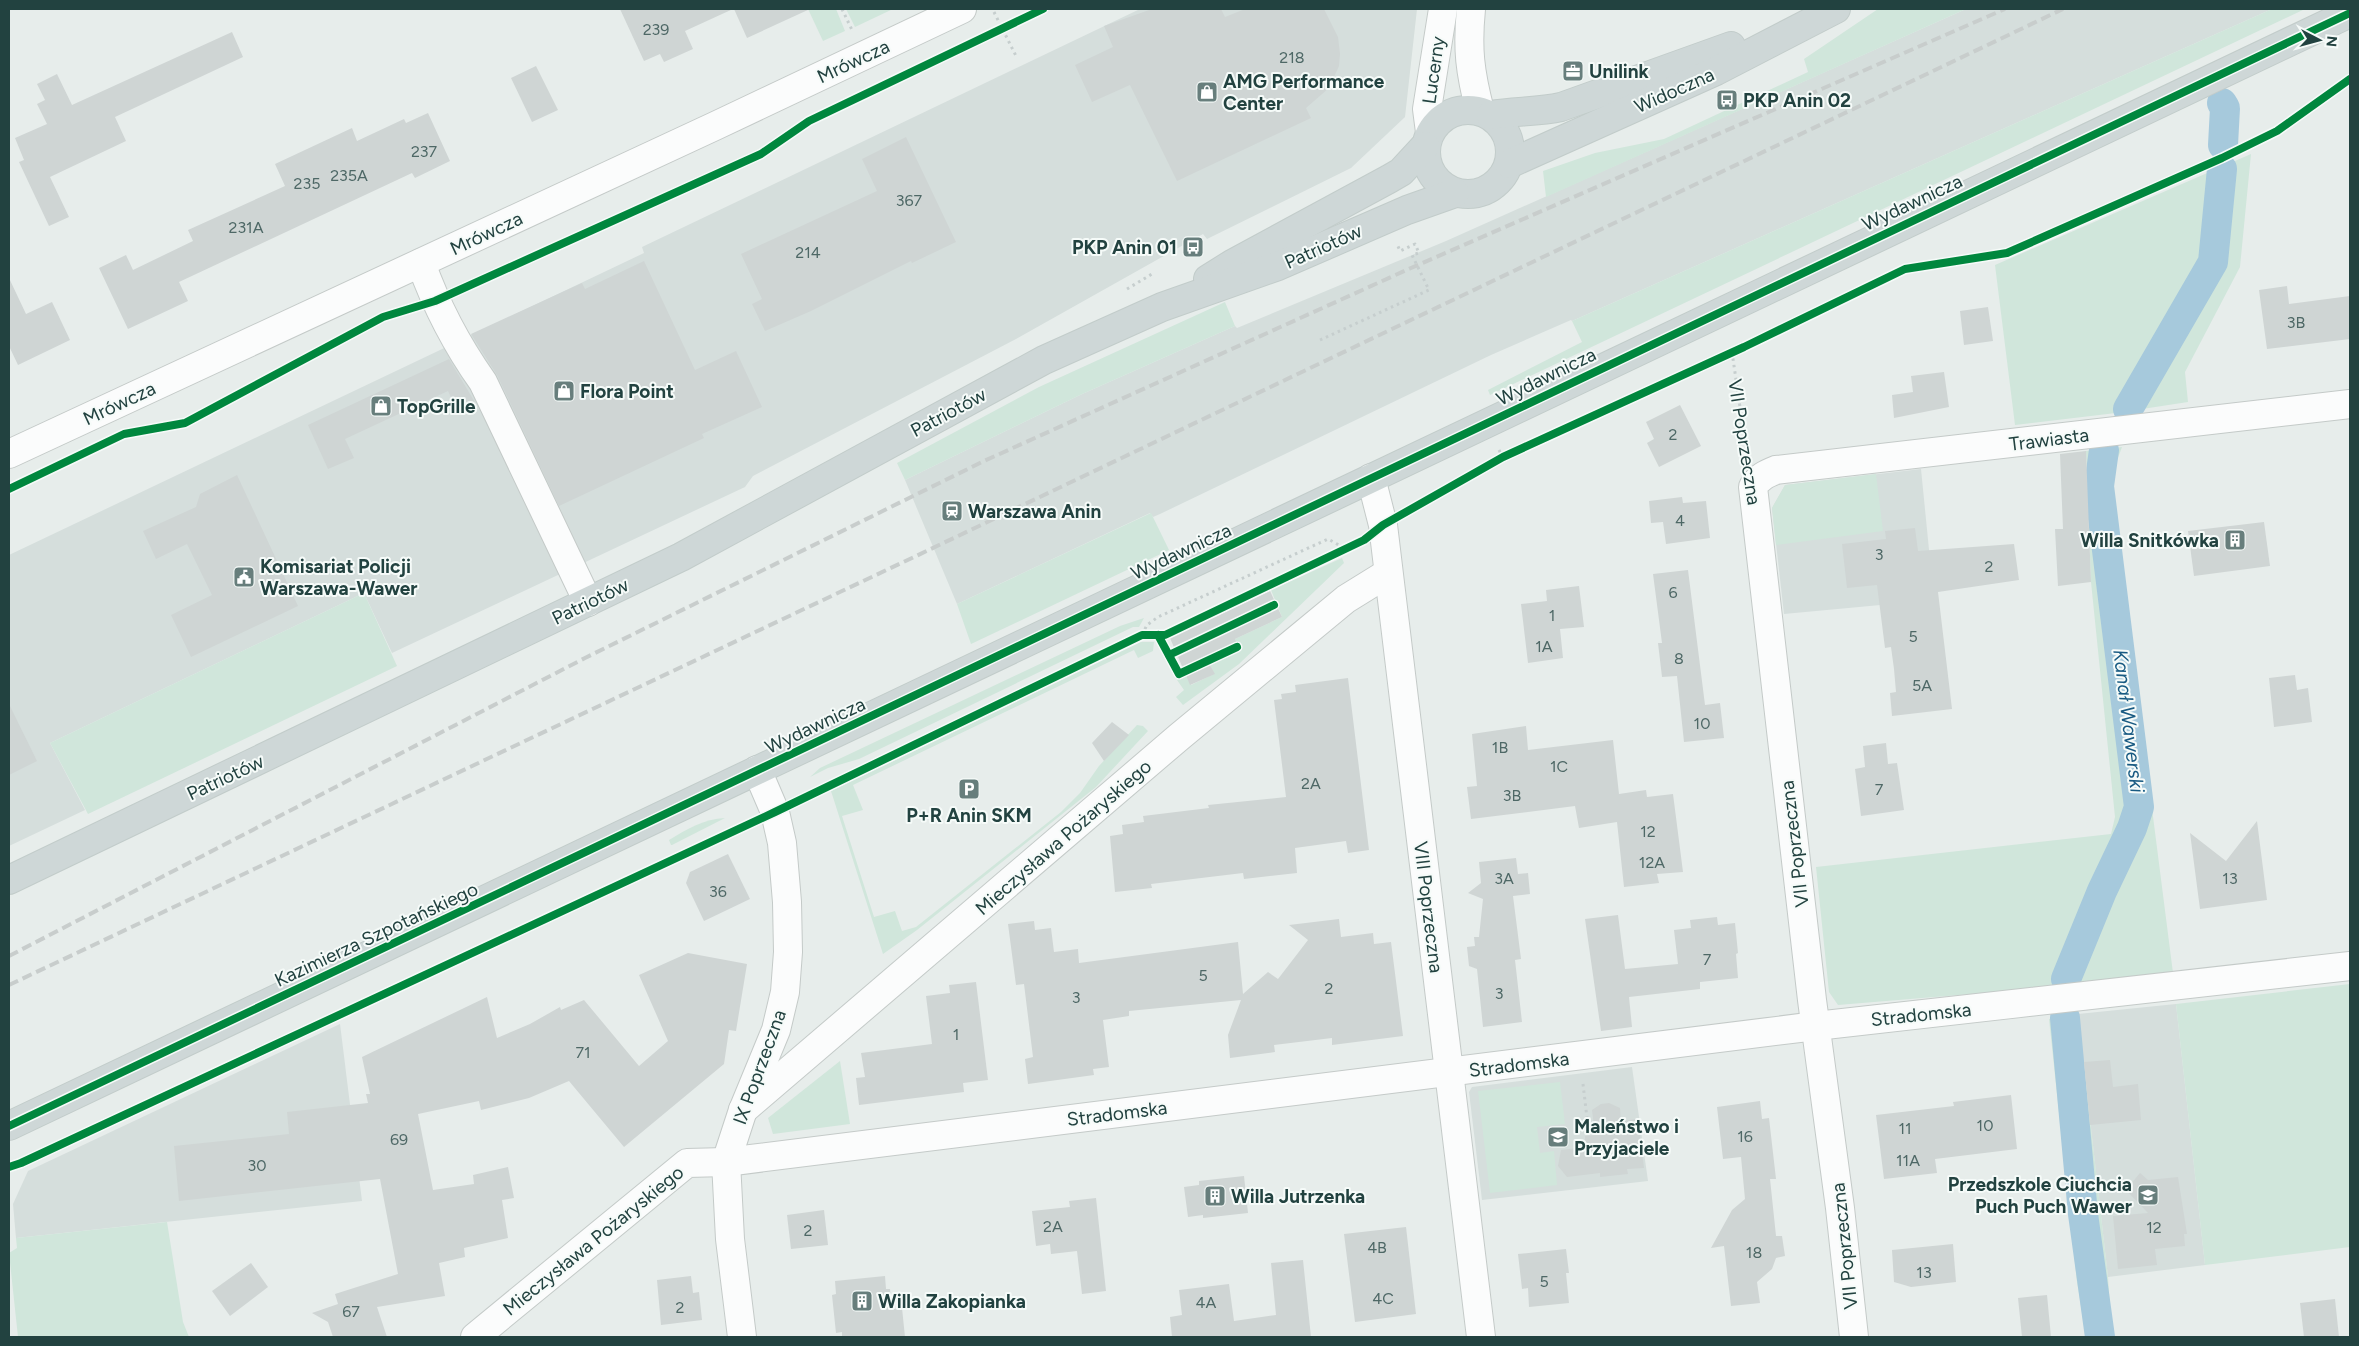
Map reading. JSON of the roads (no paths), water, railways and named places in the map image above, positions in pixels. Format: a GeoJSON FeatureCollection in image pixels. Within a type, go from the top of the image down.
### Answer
{"type":"FeatureCollection","features":[{"type":"Feature","properties":{"kind":"main road","name":"Widoczna"},"geometry":{"type":"LineString","coordinates":[[1485,113],[1543,111],[1561,107],[1831,9]]}},
{"type":"Feature","properties":{"kind":"main road","name":"Widoczna"},"geometry":{"type":"LineString","coordinates":[[1509,164],[1716,71],[1836,9]]}},
{"type":"Feature","properties":{"kind":"main road","name":"Wydawnicza"},"geometry":{"type":"LineString","coordinates":[[757,770],[2350,13]]}},
{"type":"Feature","properties":{"kind":"main road"},"geometry":{"type":"LineString","coordinates":[[1475,109],[1485,113],[1501,124],[1508,136],[1509,164],[1501,179],[1488,190],[1472,194],[1455,193],[1438,182],[1428,166],[1428,139],[1441,118],[1457,110],[1475,109]]}},
{"type":"Feature","properties":{"kind":"main road","name":"Patriotów"},"geometry":{"type":"LineString","coordinates":[[1162,307],[1232,264],[1401,172],[1428,139]]}},
{"type":"Feature","properties":{"kind":"main road","name":"Patriotów"},"geometry":{"type":"LineString","coordinates":[[9,880],[681,558],[1044,360],[1162,307],[1278,266],[1407,210],[1455,193]]}},
{"type":"Feature","properties":{"kind":"main road","name":"Kazimierza Szpotańskiego"},"geometry":{"type":"LineString","coordinates":[[9,1126],[757,770]]}},
{"type":"Feature","properties":{"kind":"street","name":"Mrówcza"},"geometry":{"type":"LineString","coordinates":[[9,454],[962,9]]}},
{"type":"Feature","properties":{"kind":"street"},"geometry":{"type":"LineString","coordinates":[[1441,19],[1470,20]]}},
{"type":"Feature","properties":{"kind":"street","name":"Lucerny"},"geometry":{"type":"LineString","coordinates":[[1428,139],[1427,109],[1441,19]]}},
{"type":"Feature","properties":{"kind":"street","name":"Lucerny"},"geometry":{"type":"LineString","coordinates":[[1470,20],[1470,72],[1485,113]]}},
{"type":"Feature","properties":{"kind":"street"},"geometry":{"type":"LineString","coordinates":[[421,263],[438,309],[462,353],[483,382],[588,602]]}},
{"type":"Feature","properties":{"kind":"street","name":"Trawiasta"},"geometry":{"type":"LineString","coordinates":[[1753,487],[1765,474],[1776,470],[2350,404]]}},
{"type":"Feature","properties":{"kind":"street","name":"VIII Poprzeczna"},"geometry":{"type":"LineString","coordinates":[[1371,478],[1383,525],[1481,1337]]}},
{"type":"Feature","properties":{"kind":"street","name":"VII Poprzeczna"},"geometry":{"type":"LineString","coordinates":[[1753,487],[1854,1337]]}},
{"type":"Feature","properties":{"kind":"street","name":"Mieczysława Pożaryskiego"},"geometry":{"type":"LineString","coordinates":[[743,1110],[1187,730],[1346,599],[1388,573]]}},
{"type":"Feature","properties":{"kind":"street","name":"IX Poprzeczna"},"geometry":{"type":"LineString","coordinates":[[742,1337],[730,1239],[726,1162],[743,1110],[776,1030],[785,992],[788,952],[787,902],[782,843],[775,812],[757,770]]}},
{"type":"Feature","properties":{"kind":"street","name":"Stradomska"},"geometry":{"type":"LineString","coordinates":[[687,1163],[726,1162],[1816,1026],[2350,966]]}},
{"type":"Feature","properties":{"kind":"street","name":"Mieczysława Pożaryskiego"},"geometry":{"type":"LineString","coordinates":[[475,1337],[687,1163]]}},
{"type":"Feature","properties":{"kind":"waterway","name":"Kanał Wawerski"},"geometry":{"type":"LineString","coordinates":[[2222,103],[2225,108],[2223,145]]}},
{"type":"Feature","properties":{"kind":"waterway","name":"Kanał Wawerski"},"geometry":{"type":"LineString","coordinates":[[2128,409],[2213,262],[2222,169]]}},
{"type":"Feature","properties":{"kind":"waterway","name":"Kanał Wawerski"},"geometry":{"type":"LineString","coordinates":[[2066,979],[2102,891],[2132,828],[2139,807],[2099,486],[2104,450]]}},
{"type":"Feature","properties":{"kind":"waterway","name":"Kanał Wawerski"},"geometry":{"type":"LineString","coordinates":[[2065,1018],[2083,1214],[2100,1337]]}},
{"type":"Feature","properties":{"kind":"railway"},"geometry":{"type":"LineString","coordinates":[[9,956],[585,658],[984,461],[1411,268],[2005,9]]}},
{"type":"Feature","properties":{"kind":"railway"},"geometry":{"type":"LineString","coordinates":[[9,985],[914,557],[2063,9]]}},
{"type":"Feature","properties":{"kind":"place","name":"Unilink"},"geometry":{"type":"Point","coordinates":[1573,71]}},
{"type":"Feature","properties":{"kind":"place","name":"AMG Performance Center"},"geometry":{"type":"Point","coordinates":[1207,92]}},
{"type":"Feature","properties":{"kind":"place","name":"PKP Anin 02"},"geometry":{"type":"Point","coordinates":[1727,100]}},
{"type":"Feature","properties":{"kind":"place","name":"PKP Anin 01"},"geometry":{"type":"Point","coordinates":[1193,247]}},
{"type":"Feature","properties":{"kind":"place","name":"Flora Point"},"geometry":{"type":"Point","coordinates":[564,391]}},
{"type":"Feature","properties":{"kind":"place","name":"TopGrille"},"geometry":{"type":"Point","coordinates":[381,406]}},
{"type":"Feature","properties":{"kind":"place","name":"Warszawa Anin"},"geometry":{"type":"Point","coordinates":[952,511]}},
{"type":"Feature","properties":{"kind":"place","name":"Willa Snitkówka"},"geometry":{"type":"Point","coordinates":[2235,540]}},
{"type":"Feature","properties":{"kind":"place","name":"Komisariat Policji Warszawa-Wawer"},"geometry":{"type":"Point","coordinates":[244,577]}},
{"type":"Feature","properties":{"kind":"place","name":"P+R Anin SKM"},"geometry":{"type":"Point","coordinates":[969,789]}},
{"type":"Feature","properties":{"kind":"place","name":"Maleństwo i Przyjaciele"},"geometry":{"type":"Point","coordinates":[1558,1137]}},
{"type":"Feature","properties":{"kind":"place","name":"Przedszkole Ciuchcia Puch Puch Wawer"},"geometry":{"type":"Point","coordinates":[2148,1195]}},
{"type":"Feature","properties":{"kind":"place","name":"Willa Jutrzenka"},"geometry":{"type":"Point","coordinates":[1215,1196]}},
{"type":"Feature","properties":{"kind":"place","name":"Willa Zakopianka"},"geometry":{"type":"Point","coordinates":[862,1301]}}]}
